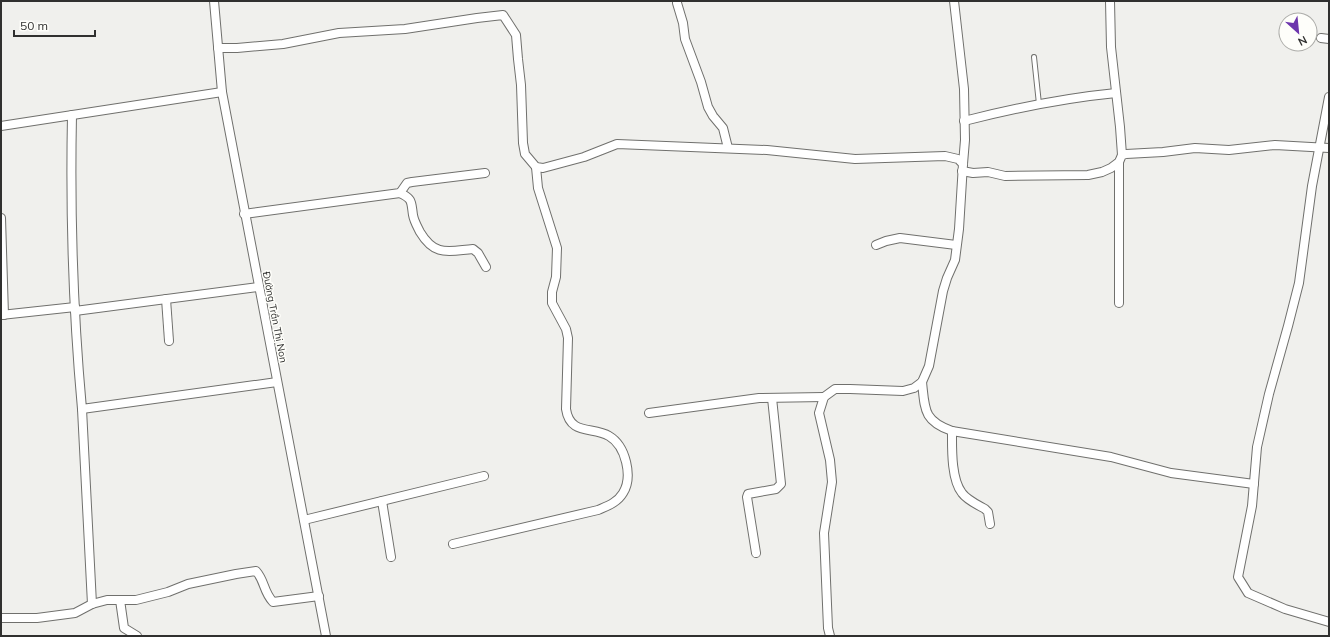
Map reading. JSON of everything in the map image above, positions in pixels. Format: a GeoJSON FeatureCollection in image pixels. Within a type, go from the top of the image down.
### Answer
{"type":"FeatureCollection","features":[{"type":"Feature","properties":{"kind":"street","name":"Đường Trần Thị Non"},"geometry":{"type":"LineString","coordinates":[[214,1],[222,92],[244,214],[326,636]]}},
{"type":"Feature","properties":{"kind":"street"},"geometry":{"type":"LineString","coordinates":[[677,1],[684,33],[701,82],[708,108],[723,128],[728,148]]}},
{"type":"Feature","properties":{"kind":"street"},"geometry":{"type":"LineString","coordinates":[[649,413],[759,398],[824,397],[835,389],[903,391],[914,388],[922,382],[929,366],[943,291],[955,260],[963,167],[964,89],[954,1]]}},
{"type":"Feature","properties":{"kind":"street"},"geometry":{"type":"LineString","coordinates":[[1110,1],[1111,47],[1120,127],[1119,303]]}},
{"type":"Feature","properties":{"kind":"street"},"geometry":{"type":"LineString","coordinates":[[218,48],[283,44],[339,33],[405,29],[503,15],[516,35],[522,85],[523,143],[525,154],[536,167],[538,188],[557,248],[556,277],[552,292],[552,303],[566,329],[568,338],[567,417],[580,429],[609,435],[619,444],[628,473],[627,484],[623,494],[614,503],[598,510],[578,516],[453,544]]}},
{"type":"Feature","properties":{"kind":"street"},"geometry":{"type":"LineString","coordinates":[[1,126],[222,92]]}},
{"type":"Feature","properties":{"kind":"street"},"geometry":{"type":"LineString","coordinates":[[964,121],[1076,97],[1116,93]]}},
{"type":"Feature","properties":{"kind":"street"},"geometry":{"type":"LineString","coordinates":[[1329,97],[1311,194],[1299,283],[1269,394],[1257,447],[1252,506],[1238,577],[1248,592],[1255,596],[1285,609],[1329,622]]}},
{"type":"Feature","properties":{"kind":"street"},"geometry":{"type":"LineString","coordinates":[[72,115],[71,181],[75,309],[82,409],[92,604]]}},
{"type":"Feature","properties":{"kind":"street"},"geometry":{"type":"LineString","coordinates":[[536,167],[543,168],[584,157],[617,144],[800,152],[855,159],[945,156],[958,159],[963,167],[973,173],[988,172],[1005,176],[1088,175],[1102,172],[1120,158],[1195,148],[1229,150],[1275,145],[1329,148]]}},
{"type":"Feature","properties":{"kind":"street"},"geometry":{"type":"LineString","coordinates":[[400,193],[407,183],[485,173]]}},
{"type":"Feature","properties":{"kind":"street"},"geometry":{"type":"LineString","coordinates":[[244,214],[400,193],[408,196],[412,202],[415,223],[424,239],[434,248],[449,252],[473,249],[478,253],[486,267]]}},
{"type":"Feature","properties":{"kind":"street"},"geometry":{"type":"LineString","coordinates":[[1,218],[2,315],[75,309],[258,287]]}},
{"type":"Feature","properties":{"kind":"street"},"geometry":{"type":"LineString","coordinates":[[876,245],[900,238],[956,245]]}},
{"type":"Feature","properties":{"kind":"street"},"geometry":{"type":"LineString","coordinates":[[166,299],[169,341]]}},
{"type":"Feature","properties":{"kind":"street"},"geometry":{"type":"LineString","coordinates":[[82,409],[277,382]]}},
{"type":"Feature","properties":{"kind":"street"},"geometry":{"type":"LineString","coordinates":[[922,382],[926,413],[933,422],[952,431],[1111,457],[1171,473],[1254,484]]}},
{"type":"Feature","properties":{"kind":"street"},"geometry":{"type":"LineString","coordinates":[[824,397],[819,413],[830,460],[832,482],[824,533],[828,628],[830,636]]}},
{"type":"Feature","properties":{"kind":"street"},"geometry":{"type":"LineString","coordinates":[[756,553],[747,497],[748,494],[776,490],[781,484],[772,398]]}},
{"type":"Feature","properties":{"kind":"street"},"geometry":{"type":"LineString","coordinates":[[952,431],[955,476],[959,488],[962,494],[986,509],[990,524]]}},
{"type":"Feature","properties":{"kind":"street"},"geometry":{"type":"LineString","coordinates":[[304,520],[484,476]]}},
{"type":"Feature","properties":{"kind":"street"},"geometry":{"type":"LineString","coordinates":[[382,501],[391,557]]}},
{"type":"Feature","properties":{"kind":"street"},"geometry":{"type":"LineString","coordinates":[[1,618],[37,618],[75,613],[92,604],[107,600],[136,600],[168,592],[188,584],[256,571],[261,577],[266,595],[273,602],[319,596]]}},
{"type":"Feature","properties":{"kind":"street"},"geometry":{"type":"LineString","coordinates":[[120,600],[124,628],[137,636]]}},
{"type":"Feature","properties":{"kind":"lane"},"geometry":{"type":"LineString","coordinates":[[1034,57],[1039,104]]}}]}
